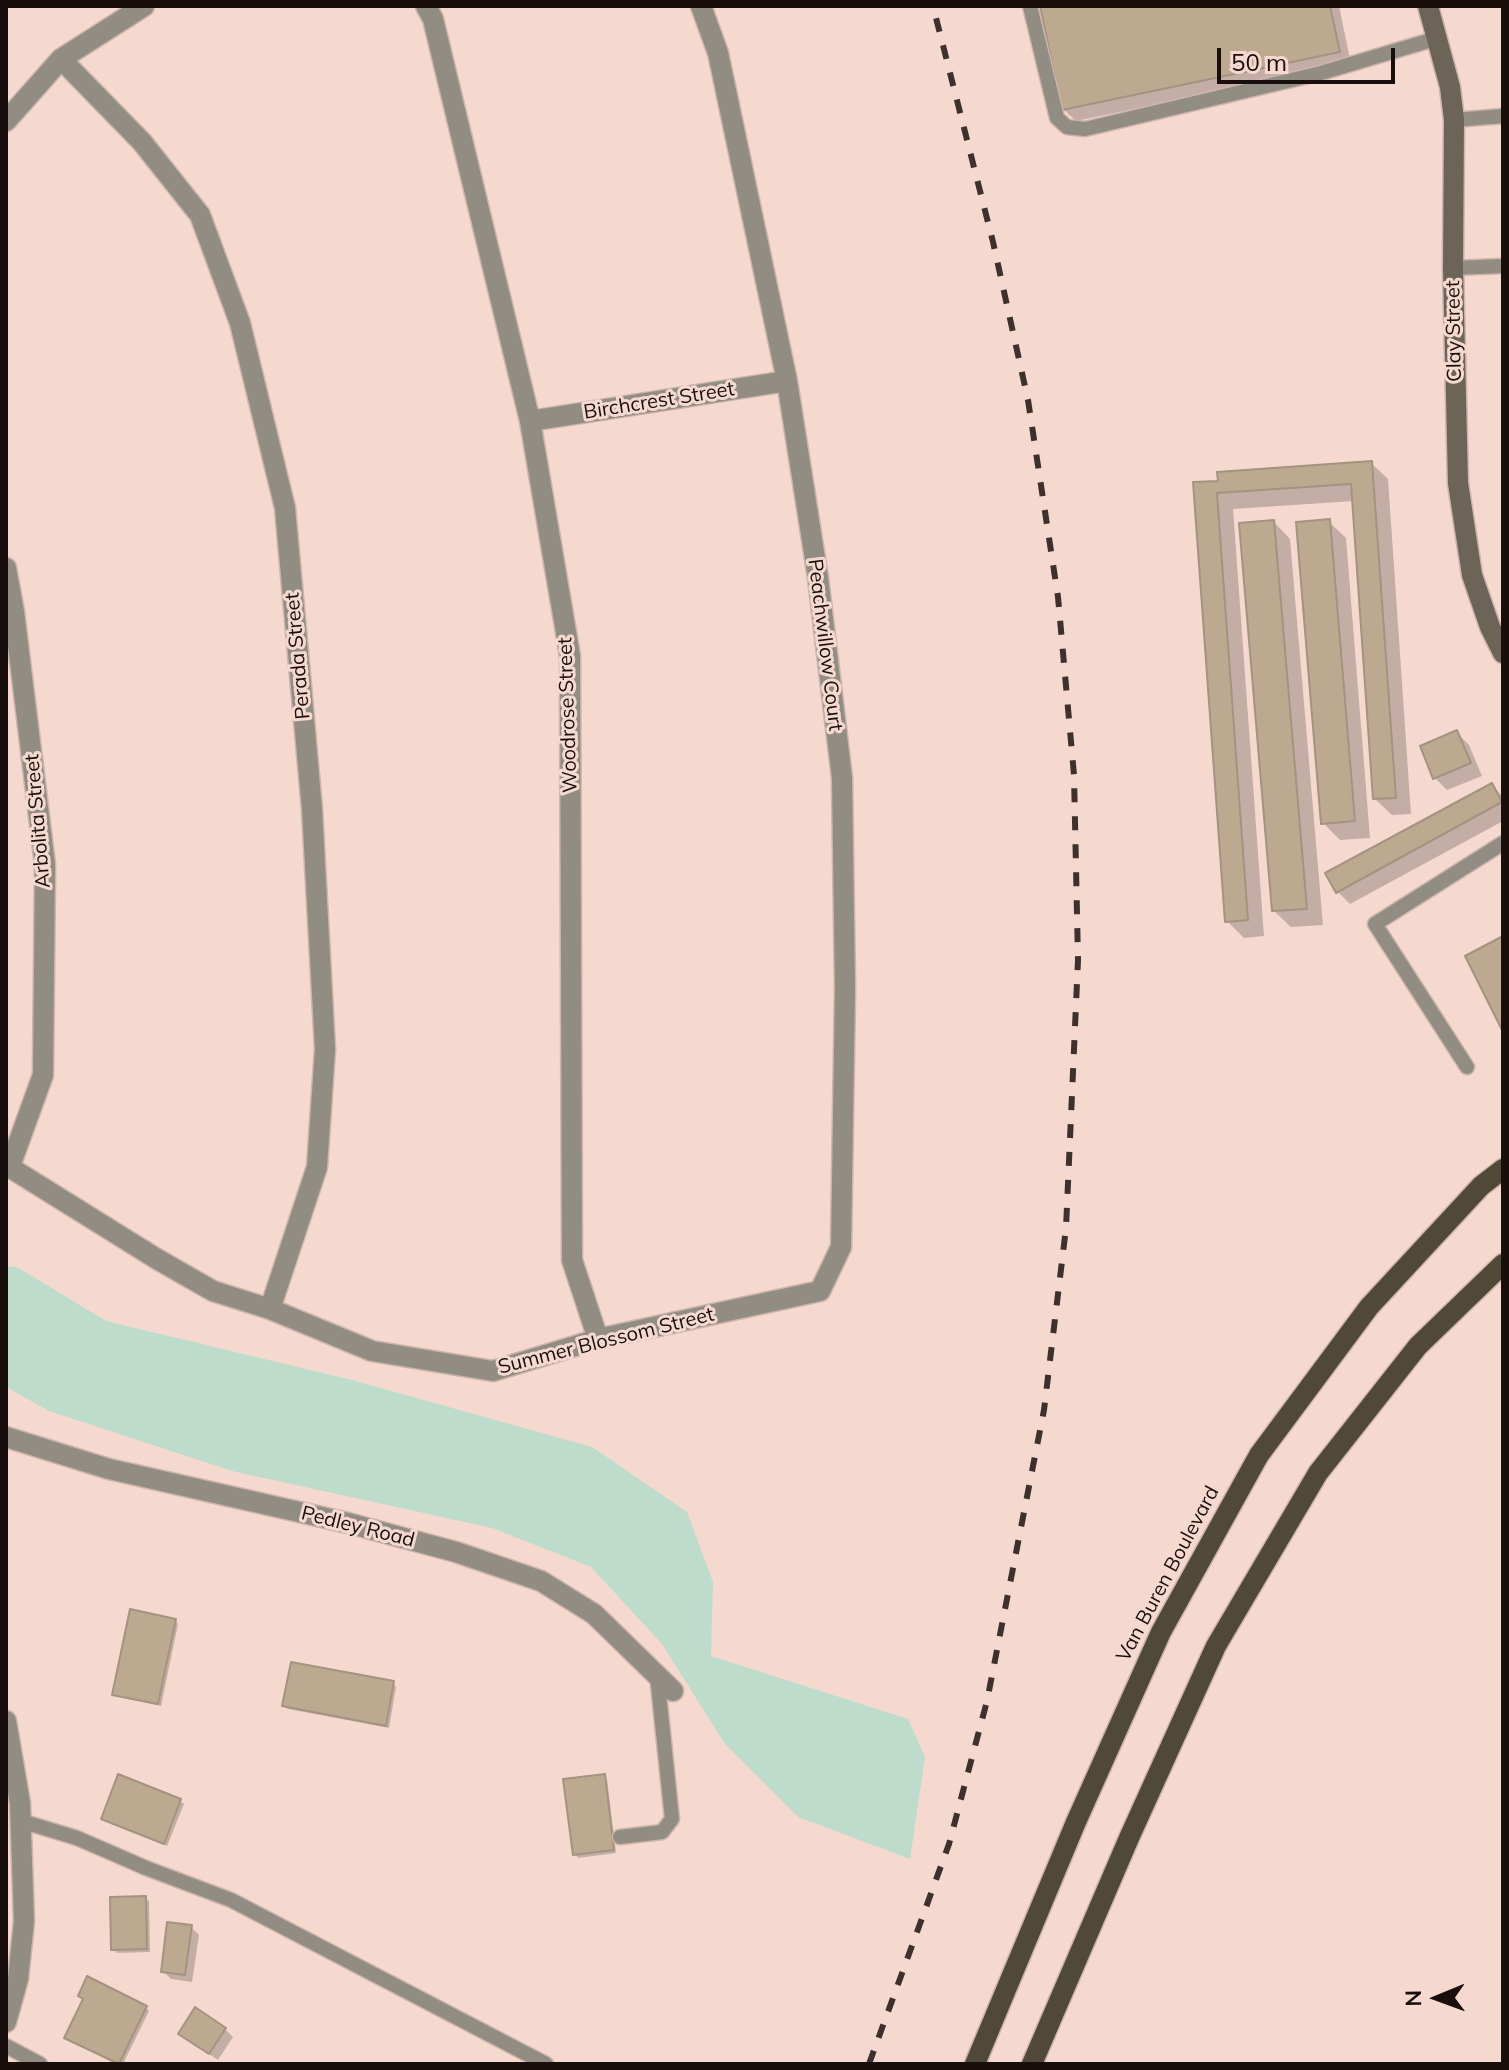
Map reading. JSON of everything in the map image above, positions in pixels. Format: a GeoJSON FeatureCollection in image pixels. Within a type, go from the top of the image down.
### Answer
{"type":"FeatureCollection","features":[{"type":"Feature","properties":{"kind":"main road","name":"Clay Street"},"geometry":{"type":"LineString","coordinates":[[1428,6],[1450,87],[1454,120],[1453,268],[1458,483],[1472,575],[1490,627],[1503,653]]}},
{"type":"Feature","properties":{"kind":"main road","name":"Van Buren Boulevard"},"geometry":{"type":"LineString","coordinates":[[975,2064],[1076,1822],[1161,1632],[1259,1455],[1369,1307],[1481,1186],[1503,1169]]}},
{"type":"Feature","properties":{"kind":"main road"},"geometry":{"type":"LineString","coordinates":[[1032,2064],[1210,1659],[1261,1569],[1318,1473],[1418,1346],[1503,1264]]}},
{"type":"Feature","properties":{"kind":"street"},"geometry":{"type":"LineString","coordinates":[[6,121],[61,59],[144,6]]}},
{"type":"Feature","properties":{"kind":"street","name":"Woodrose Street"},"geometry":{"type":"LineString","coordinates":[[426,6],[433,19],[530,421],[570,656],[572,1260],[598,1339]]}},
{"type":"Feature","properties":{"kind":"street","name":"Peachwillow Court"},"geometry":{"type":"LineString","coordinates":[[701,6],[718,53],[787,381],[818,578],[842,778],[845,988],[841,1247],[820,1291]]}},
{"type":"Feature","properties":{"kind":"street","name":"Perada Street"},"geometry":{"type":"LineString","coordinates":[[61,59],[142,142],[200,215],[240,323],[285,508],[312,809],[325,1049],[317,1167],[270,1309]]}},
{"type":"Feature","properties":{"kind":"street","name":"Birchcrest Street"},"geometry":{"type":"LineString","coordinates":[[530,421],[787,381]]}},
{"type":"Feature","properties":{"kind":"street","name":"Arbolita Street"},"geometry":{"type":"LineString","coordinates":[[6,568],[45,865],[43,1075],[8,1166]]}},
{"type":"Feature","properties":{"kind":"street","name":"Summer Blossom Street"},"geometry":{"type":"LineString","coordinates":[[8,1166],[213,1291],[270,1309],[372,1351],[493,1371],[598,1339],[820,1291]]}},
{"type":"Feature","properties":{"kind":"street","name":"Pedley Road"},"geometry":{"type":"LineString","coordinates":[[6,1437],[109,1469],[348,1523],[456,1552],[541,1581],[594,1614],[673,1691]]}},
{"type":"Feature","properties":{"kind":"street"},"geometry":{"type":"LineString","coordinates":[[6,1721],[20,1803],[24,1921],[18,1979],[6,2022]]}},
{"type":"Feature","properties":{"kind":"lane"},"geometry":{"type":"LineString","coordinates":[[1030,6],[1057,118],[1067,127],[1085,129],[1321,73],[1438,38]]}},
{"type":"Feature","properties":{"kind":"lane"},"geometry":{"type":"LineString","coordinates":[[1454,120],[1503,116]]}},
{"type":"Feature","properties":{"kind":"lane"},"geometry":{"type":"LineString","coordinates":[[1453,268],[1503,266]]}},
{"type":"Feature","properties":{"kind":"lane"},"geometry":{"type":"LineString","coordinates":[[1467,1067],[1375,924],[1503,843]]}},
{"type":"Feature","properties":{"kind":"lane"},"geometry":{"type":"LineString","coordinates":[[620,1837],[662,1832],[672,1819],[657,1675]]}},
{"type":"Feature","properties":{"kind":"lane"},"geometry":{"type":"LineString","coordinates":[[21,1821],[77,1838],[231,1900],[546,2064]]}},
{"type":"Feature","properties":{"kind":"lane"},"geometry":{"type":"LineString","coordinates":[[6,2046],[40,2064]]}},
{"type":"Feature","properties":{"kind":"green space"},"geometry":{"type":"Polygon","coordinates":[[[6,1266],[17,1267],[106,1321],[352,1380],[592,1447],[687,1512],[713,1582],[711,1656],[908,1719],[925,1757],[910,1859],[798,1817],[725,1744],[662,1644],[591,1567],[492,1528],[232,1471],[49,1411],[6,1387],[6,1266]]]}},
{"type":"Feature","properties":{"kind":"building"},"geometry":{"type":"Polygon","coordinates":[[[1040,6],[1330,6],[1340,52],[1062,110],[1040,6]]]}},
{"type":"Feature","properties":{"kind":"building"},"geometry":{"type":"Polygon","coordinates":[[[1372,461],[1396,798],[1373,799],[1351,484],[1217,493],[1248,920],[1225,922],[1193,482],[1218,481],[1217,472],[1372,461]]]}},
{"type":"Feature","properties":{"kind":"building"},"geometry":{"type":"Polygon","coordinates":[[[1330,519],[1355,821],[1321,824],[1296,522],[1330,519]]]}},
{"type":"Feature","properties":{"kind":"building"},"geometry":{"type":"Polygon","coordinates":[[[1274,520],[1307,909],[1272,911],[1239,523],[1274,520]]]}},
{"type":"Feature","properties":{"kind":"building"},"geometry":{"type":"Polygon","coordinates":[[[1457,730],[1471,763],[1433,779],[1420,746],[1457,730]]]}},
{"type":"Feature","properties":{"kind":"building"},"geometry":{"type":"Polygon","coordinates":[[[1492,783],[1502,802],[1336,893],[1325,873],[1492,783]]]}},
{"type":"Feature","properties":{"kind":"building"},"geometry":{"type":"Polygon","coordinates":[[[1503,936],[1503,1032],[1465,956],[1503,936]]]}},
{"type":"Feature","properties":{"kind":"building"},"geometry":{"type":"Polygon","coordinates":[[[130,1609],[176,1619],[158,1704],[112,1695],[130,1609]]]}},
{"type":"Feature","properties":{"kind":"building"},"geometry":{"type":"Polygon","coordinates":[[[291,1662],[394,1681],[386,1726],[282,1706],[291,1662]]]}},
{"type":"Feature","properties":{"kind":"building"},"geometry":{"type":"Polygon","coordinates":[[[118,1774],[181,1799],[164,1844],[101,1819],[118,1774]]]}},
{"type":"Feature","properties":{"kind":"building"},"geometry":{"type":"Polygon","coordinates":[[[605,1774],[614,1850],[573,1855],[563,1779],[605,1774]]]}},
{"type":"Feature","properties":{"kind":"building"},"geometry":{"type":"Polygon","coordinates":[[[146,1896],[147,1949],[111,1950],[110,1897],[146,1896]]]}},
{"type":"Feature","properties":{"kind":"building"},"geometry":{"type":"Polygon","coordinates":[[[167,1922],[192,1925],[185,1975],[161,1972],[167,1922]]]}},
{"type":"Feature","properties":{"kind":"building"},"geometry":{"type":"Polygon","coordinates":[[[87,1976],[147,2006],[119,2064],[64,2038],[83,1999],[78,1996],[87,1976]]]}},
{"type":"Feature","properties":{"kind":"building"},"geometry":{"type":"Polygon","coordinates":[[[195,2007],[226,2028],[209,2054],[178,2034],[195,2007]]]}},
{"type":"Feature","properties":{"kind":"railway"},"geometry":{"type":"LineString","coordinates":[[869,2064],[949,1844],[987,1701],[1044,1410],[1066,1228],[1078,960],[1074,775],[1058,597],[1028,400],[993,242],[933,6]]}}]}
